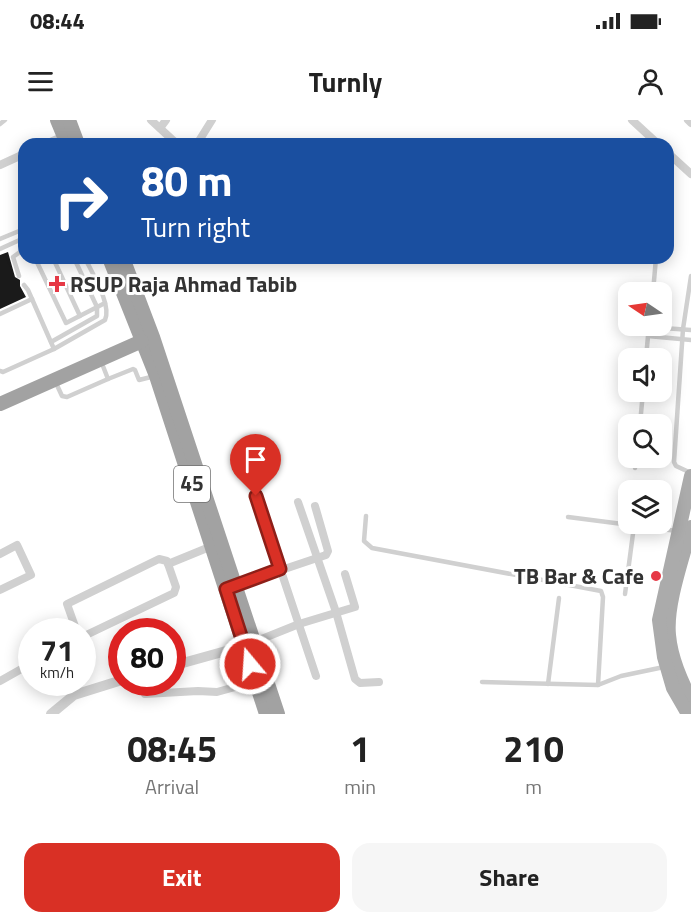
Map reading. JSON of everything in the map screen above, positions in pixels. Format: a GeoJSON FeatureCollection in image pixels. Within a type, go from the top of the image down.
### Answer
{"type":"FeatureCollection","features":[{"type":"Feature","properties":{"kind":"highway"},"geometry":{"type":"LineString","coordinates":[[57,120],[64,138]]}},
{"type":"Feature","properties":{"kind":"highway"},"geometry":{"type":"LineString","coordinates":[[69,120],[76,138]]}},
{"type":"Feature","properties":{"kind":"highway","name":"45"},"geometry":{"type":"LineString","coordinates":[[122,264],[142,341],[156,376],[212,546],[231,587]]}},
{"type":"Feature","properties":{"kind":"highway","name":"45"},"geometry":{"type":"LineString","coordinates":[[123,264],[153,337],[242,623],[278,714]]}},
{"type":"Feature","properties":{"kind":"highway"},"geometry":{"type":"LineString","coordinates":[[0,404],[54,378],[142,341]]}},
{"type":"Feature","properties":{"kind":"highway","name":"45"},"geometry":{"type":"LineString","coordinates":[[249,644],[256,681],[266,714]]}},
{"type":"Feature","properties":{"kind":"main road"},"geometry":{"type":"LineString","coordinates":[[691,475],[669,634],[682,683],[691,700]]}},
{"type":"Feature","properties":{"kind":"main road"},"geometry":{"type":"LineString","coordinates":[[685,529],[659,620],[663,657],[673,688],[688,714]]}},
{"type":"Feature","properties":{"kind":"street"},"geometry":{"type":"LineString","coordinates":[[151,120],[171,138]]}},
{"type":"Feature","properties":{"kind":"street"},"geometry":{"type":"LineString","coordinates":[[160,128],[166,120]]}},
{"type":"Feature","properties":{"kind":"street"},"geometry":{"type":"LineString","coordinates":[[201,138],[213,120]]}},
{"type":"Feature","properties":{"kind":"street"},"geometry":{"type":"LineString","coordinates":[[632,120],[652,138]]}},
{"type":"Feature","properties":{"kind":"street"},"geometry":{"type":"LineString","coordinates":[[688,120],[691,123]]}},
{"type":"Feature","properties":{"kind":"street"},"geometry":{"type":"LineString","coordinates":[[0,165],[18,157]]}},
{"type":"Feature","properties":{"kind":"street"},"geometry":{"type":"LineString","coordinates":[[674,158],[691,174]]}},
{"type":"Feature","properties":{"kind":"street"},"geometry":{"type":"LineString","coordinates":[[256,496],[316,675]]}},
{"type":"Feature","properties":{"kind":"street"},"geometry":{"type":"LineString","coordinates":[[298,502],[336,612],[355,679],[360,683],[379,682]]}},
{"type":"Feature","properties":{"kind":"street"},"geometry":{"type":"LineString","coordinates":[[231,587],[326,555],[328,552],[315,506]]}},
{"type":"Feature","properties":{"kind":"street"},"geometry":{"type":"LineString","coordinates":[[0,554],[17,545],[32,575],[0,590]]}},
{"type":"Feature","properties":{"kind":"street"},"geometry":{"type":"LineString","coordinates":[[168,564],[212,546]]}},
{"type":"Feature","properties":{"kind":"street"},"geometry":{"type":"LineString","coordinates":[[72,618],[67,604],[159,559],[164,559],[176,587],[174,593],[96,630]]}},
{"type":"Feature","properties":{"kind":"street"},"geometry":{"type":"LineString","coordinates":[[186,662],[249,644],[299,624],[355,607],[345,574]]}},
{"type":"Feature","properties":{"kind":"street"},"geometry":{"type":"LineString","coordinates":[[0,681],[18,671]]}},
{"type":"Feature","properties":{"kind":"street"},"geometry":{"type":"LineString","coordinates":[[186,692],[217,692],[256,681]]}},
{"type":"Feature","properties":{"kind":"street"},"geometry":{"type":"LineString","coordinates":[[51,714],[74,695],[108,684]]}},
{"type":"Feature","properties":{"kind":"lane"},"geometry":{"type":"LineString","coordinates":[[0,124],[5,120]]}},
{"type":"Feature","properties":{"kind":"lane"},"geometry":{"type":"LineString","coordinates":[[0,239],[18,232]]}},
{"type":"Feature","properties":{"kind":"lane"},"geometry":{"type":"LineString","coordinates":[[0,249],[18,241]]}},
{"type":"Feature","properties":{"kind":"lane"},"geometry":{"type":"LineString","coordinates":[[18,253],[13,256],[20,276]]}},
{"type":"Feature","properties":{"kind":"lane"},"geometry":{"type":"LineString","coordinates":[[38,264],[64,321],[68,323],[105,303]]}},
{"type":"Feature","properties":{"kind":"lane"},"geometry":{"type":"LineString","coordinates":[[56,264],[80,316]]}},
{"type":"Feature","properties":{"kind":"lane"},"geometry":{"type":"LineString","coordinates":[[51,342],[96,318],[97,307],[77,264]]}},
{"type":"Feature","properties":{"kind":"lane"},"geometry":{"type":"LineString","coordinates":[[0,372],[54,350],[105,320],[108,309],[88,264]]}},
{"type":"Feature","properties":{"kind":"lane"},"geometry":{"type":"LineString","coordinates":[[654,282],[655,264]]}},
{"type":"Feature","properties":{"kind":"lane"},"geometry":{"type":"LineString","coordinates":[[691,276],[682,339],[674,462],[676,466],[691,475]]}},
{"type":"Feature","properties":{"kind":"lane"},"geometry":{"type":"LineString","coordinates":[[24,285],[54,350]]}},
{"type":"Feature","properties":{"kind":"lane"},"geometry":{"type":"LineString","coordinates":[[0,314],[32,299]]}},
{"type":"Feature","properties":{"kind":"lane"},"geometry":{"type":"LineString","coordinates":[[672,329],[691,330]]}},
{"type":"Feature","properties":{"kind":"lane"},"geometry":{"type":"LineString","coordinates":[[647,348],[648,336],[691,340]]}},
{"type":"Feature","properties":{"kind":"lane"},"geometry":{"type":"LineString","coordinates":[[100,358],[108,379]]}},
{"type":"Feature","properties":{"kind":"lane"},"geometry":{"type":"LineString","coordinates":[[54,378],[64,397],[133,369],[139,380],[156,376]]}},
{"type":"Feature","properties":{"kind":"lane"},"geometry":{"type":"LineString","coordinates":[[366,516],[364,541],[372,548],[602,592],[598,685]]}},
{"type":"Feature","properties":{"kind":"lane"},"geometry":{"type":"LineString","coordinates":[[568,517],[618,524]]}},
{"type":"Feature","properties":{"kind":"lane"},"geometry":{"type":"LineString","coordinates":[[625,594],[633,534]]}},
{"type":"Feature","properties":{"kind":"lane"},"geometry":{"type":"LineString","coordinates":[[548,684],[559,598]]}},
{"type":"Feature","properties":{"kind":"lane"},"geometry":{"type":"LineString","coordinates":[[482,682],[598,685],[621,676],[666,666]]}},
{"type":"Feature","properties":{"kind":"building"},"geometry":{"type":"Polygon","coordinates":[[[8,252],[15,277],[20,280],[20,286],[26,297],[0,309],[0,255],[8,252]]]}},
{"type":"Feature","properties":{"kind":"place","name":"RSUP Raja Ahmad Tabib"},"geometry":{"type":"Point","coordinates":[57,284]}},
{"type":"Feature","properties":{"kind":"place","name":"TB Bar & Cafe"},"geometry":{"type":"Point","coordinates":[656,576]}},
{"type":"Feature","properties":{"kind":"route"},"geometry":{"type":"LineString","coordinates":[[250,664],[226,589],[280,569],[256,496]]}}]}
